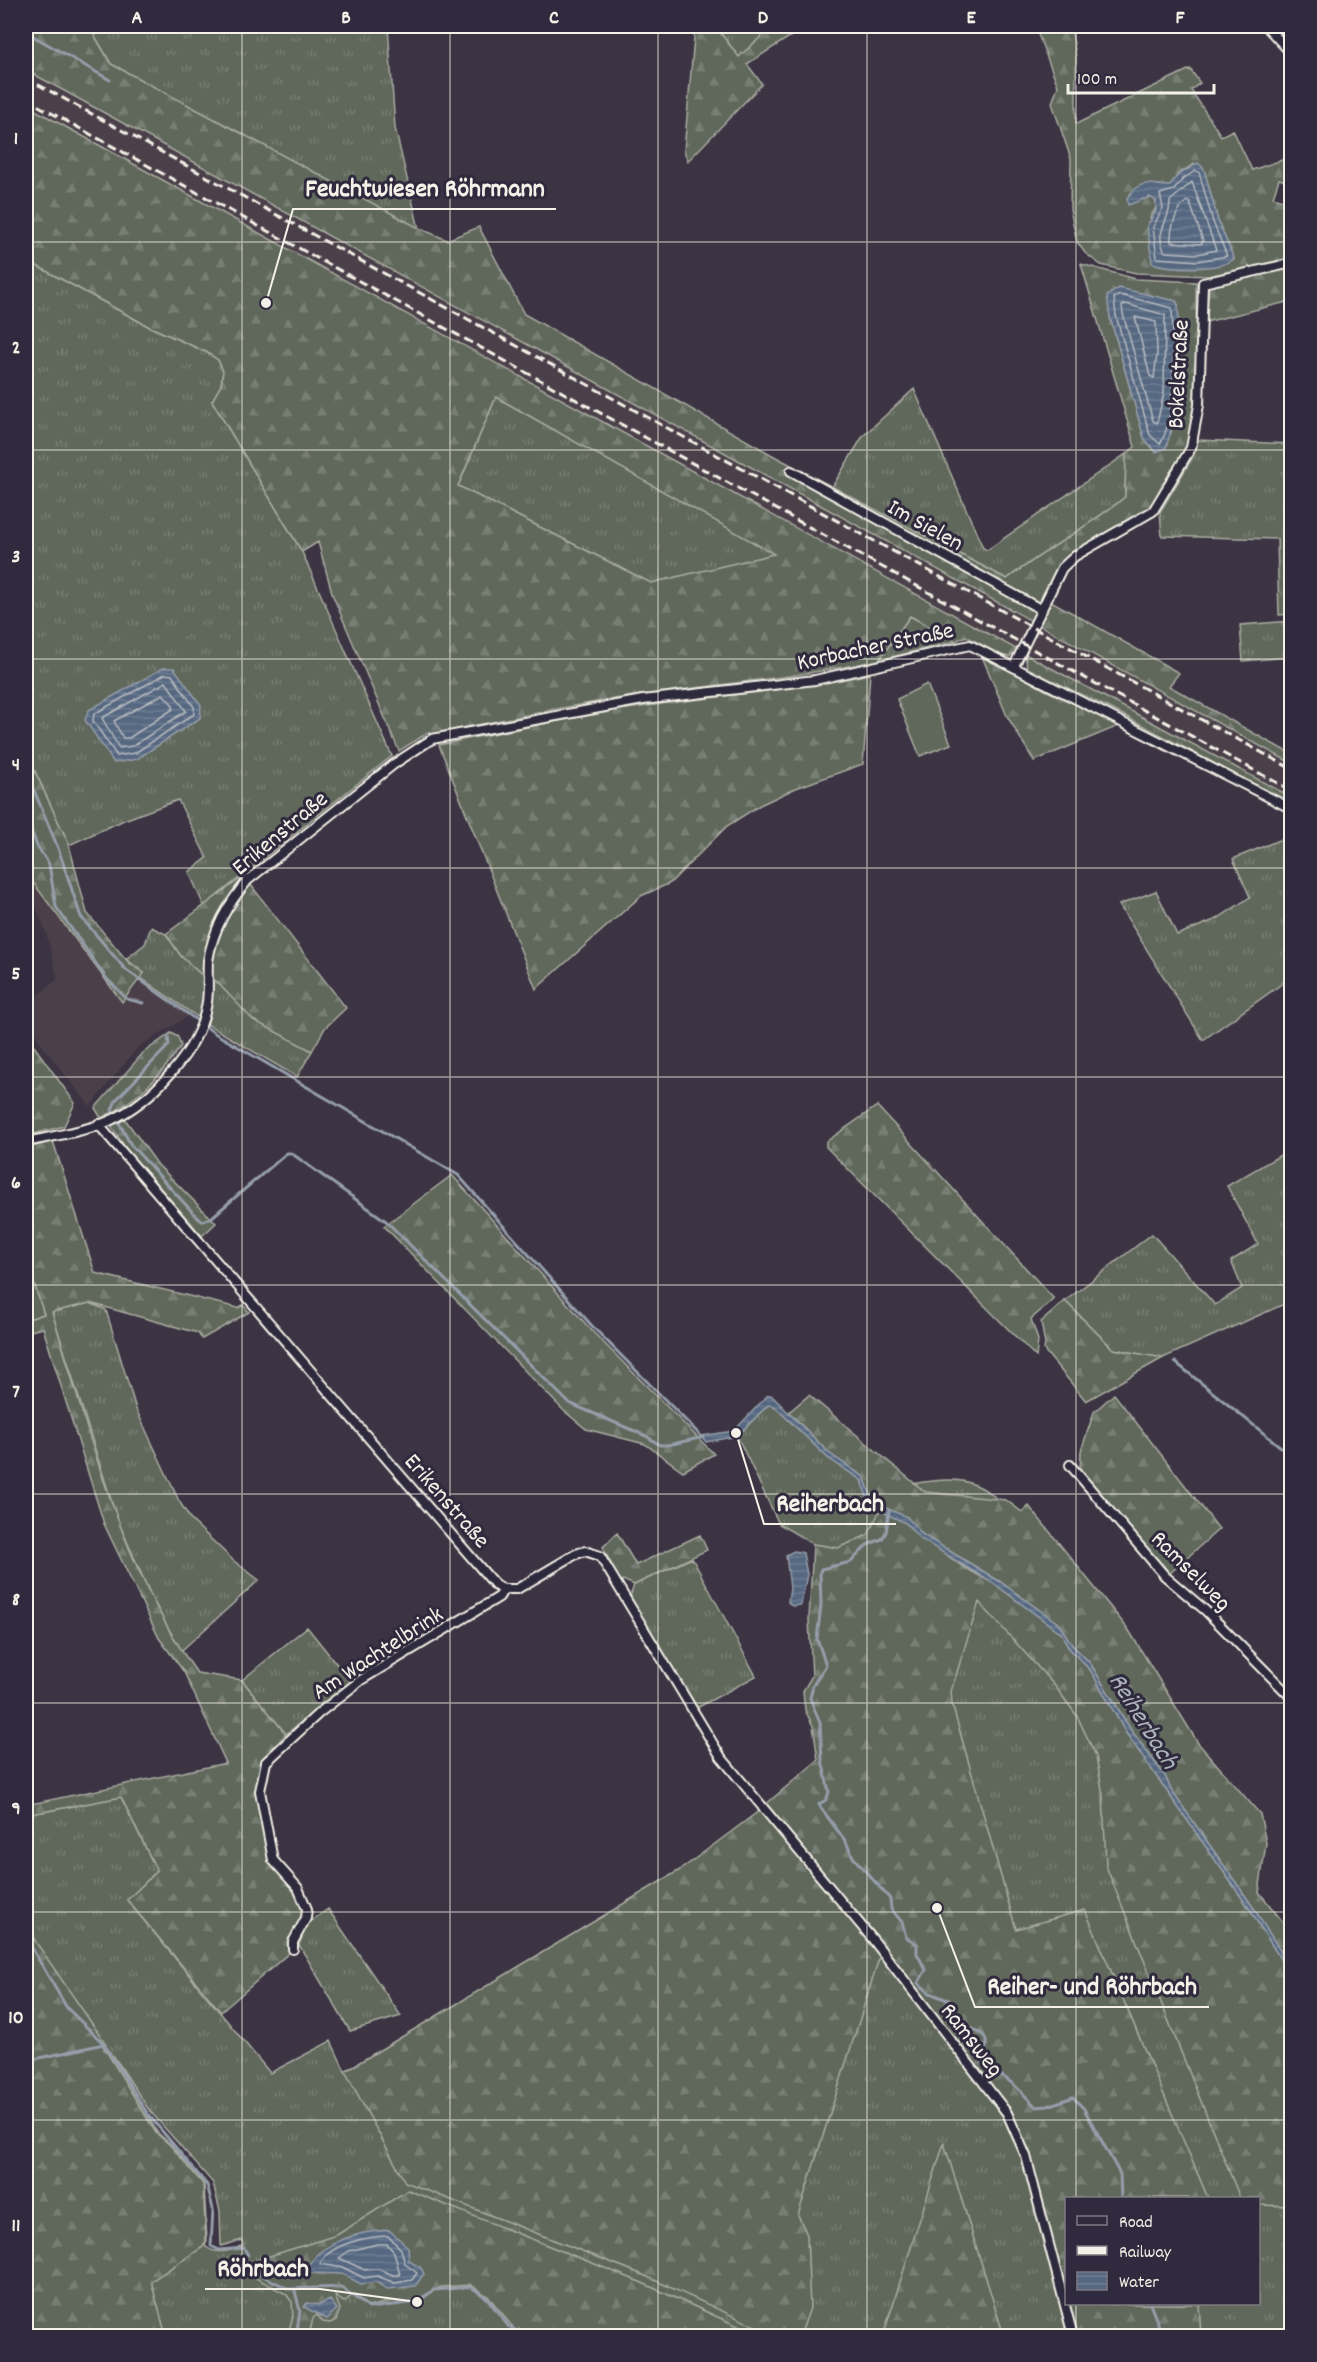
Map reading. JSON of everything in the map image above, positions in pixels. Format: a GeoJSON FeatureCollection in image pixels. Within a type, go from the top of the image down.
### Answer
{"type":"FeatureCollection","features":[{"type":"Feature","properties":{"kind":"street"},"geometry":{"type":"LineString","coordinates":[[1266,26],[1292,54]]}},
{"type":"Feature","properties":{"kind":"street","name":"Bokelstraße"},"geometry":{"type":"LineString","coordinates":[[1014,666],[1066,564],[1153,511],[1191,448],[1199,405],[1203,284],[1292,263]]}},
{"type":"Feature","properties":{"kind":"street","name":"Im Sielen"},"geometry":{"type":"LineString","coordinates":[[791,471],[1042,610]]}},
{"type":"Feature","properties":{"kind":"street","name":"Korbacher Straße"},"geometry":{"type":"LineString","coordinates":[[432,739],[643,700],[826,678],[970,645],[1292,809]]}},
{"type":"Feature","properties":{"kind":"street","name":"Erikenstraße"},"geometry":{"type":"LineString","coordinates":[[26,1142],[108,1122],[123,1113],[168,1076],[186,1054],[199,1029],[207,1004],[211,949],[217,927],[231,901],[248,880],[394,764],[432,739]]}},
{"type":"Feature","properties":{"kind":"street","name":"Erikenstraße"},"geometry":{"type":"LineString","coordinates":[[98,1124],[496,1586],[504,1589]]}},
{"type":"Feature","properties":{"kind":"street","name":"Ramselweg"},"geometry":{"type":"LineString","coordinates":[[1070,1465],[1165,1576],[1206,1611],[1292,1698]]}},
{"type":"Feature","properties":{"kind":"street","name":"Ramsweg"},"geometry":{"type":"LineString","coordinates":[[504,1589],[517,1589],[576,1554],[585,1551],[600,1556],[706,1733],[762,1808],[874,1941],[1007,2113],[1026,2156],[1073,2337]]}},
{"type":"Feature","properties":{"kind":"street","name":"Am Wachtelbrink"},"geometry":{"type":"LineString","coordinates":[[293,1949],[293,1942],[306,1918],[308,1909],[298,1888],[273,1860],[260,1791],[266,1761],[319,1713],[361,1680],[499,1597],[504,1589]]}},
{"type":"Feature","properties":{"kind":"shaded area"},"geometry":{"type":"Polygon","coordinates":[[[26,70],[1291,763],[1291,797],[1025,654],[26,105],[26,70]]]}},
{"type":"Feature","properties":{"kind":"shaded area"},"geometry":{"type":"Polygon","coordinates":[[[26,873],[121,1002],[141,978],[192,1014],[138,1047],[90,1106],[44,1048],[26,1018],[26,1004],[58,979],[46,932],[26,884],[26,873]]]}},
{"type":"Feature","properties":{"kind":"green space"},"geometry":{"type":"Polygon","coordinates":[[[26,26],[89,26],[111,64],[419,228],[447,240],[479,227],[524,314],[774,456],[1007,579],[1125,497],[1126,454],[1135,447],[1081,264],[1136,279],[1196,282],[1197,377],[1193,422],[1187,447],[1150,507],[1079,548],[1058,567],[1042,596],[1179,673],[1169,686],[1291,754],[1291,763],[26,70],[26,26]],[[1148,296],[1110,317],[1144,438],[1156,452],[1171,433],[1177,395],[1180,354],[1176,301],[1148,296]]]}},
{"type":"Feature","properties":{"kind":"green space"},"geometry":{"type":"Polygon","coordinates":[[[89,26],[388,26],[395,128],[419,229],[111,64],[89,26]]]}},
{"type":"Feature","properties":{"kind":"green space"},"geometry":{"type":"Polygon","coordinates":[[[695,26],[715,26],[739,57],[773,26],[807,26],[747,64],[762,84],[688,161],[684,151],[695,26]]]}},
{"type":"Feature","properties":{"kind":"green space"},"geometry":{"type":"Polygon","coordinates":[[[715,26],[773,26],[739,57],[715,26]]]}},
{"type":"Feature","properties":{"kind":"green space"},"geometry":{"type":"Polygon","coordinates":[[[1041,26],[1071,26],[1076,57],[1076,124],[1190,69],[1200,83],[1191,90],[1221,136],[1233,130],[1252,170],[1291,157],[1291,183],[1279,179],[1273,197],[1289,202],[1291,258],[1208,276],[1136,273],[1101,265],[1085,253],[1077,242],[1070,209],[1071,159],[1052,103],[1058,86],[1036,29],[1041,26]],[[1194,164],[1178,174],[1170,186],[1142,186],[1127,198],[1154,198],[1157,206],[1150,218],[1234,259],[1218,221],[1204,169],[1194,164]]]}},
{"type":"Feature","properties":{"kind":"green space"},"geometry":{"type":"Polygon","coordinates":[[[26,105],[1018,650],[1009,657],[1000,655],[966,636],[956,641],[910,616],[879,660],[790,676],[614,699],[431,735],[429,732],[399,751],[333,596],[318,542],[302,552],[212,401],[221,385],[223,371],[218,360],[206,352],[148,326],[26,260],[26,105]],[[496,397],[458,486],[651,583],[774,554],[496,397]]]}},
{"type":"Feature","properties":{"kind":"green space"},"geometry":{"type":"Polygon","coordinates":[[[26,260],[148,326],[206,352],[218,360],[223,371],[221,385],[212,401],[302,552],[392,756],[204,906],[189,872],[207,858],[178,800],[124,820],[69,845],[26,752],[26,260]]]}},
{"type":"Feature","properties":{"kind":"green space"},"geometry":{"type":"Polygon","coordinates":[[[1291,268],[1291,301],[1206,322],[1209,287],[1291,268]]]}},
{"type":"Feature","properties":{"kind":"green space"},"geometry":{"type":"Polygon","coordinates":[[[914,389],[983,548],[987,550],[1126,454],[1125,497],[1007,579],[832,487],[863,436],[914,389]]]}},
{"type":"Feature","properties":{"kind":"green space"},"geometry":{"type":"Polygon","coordinates":[[[496,397],[775,554],[651,583],[458,486],[496,397]]]}},
{"type":"Feature","properties":{"kind":"green space"},"geometry":{"type":"Polygon","coordinates":[[[1198,440],[1291,444],[1291,614],[1279,615],[1277,539],[1162,536],[1160,512],[1193,457],[1198,440]]]}},
{"type":"Feature","properties":{"kind":"green space"},"geometry":{"type":"Polygon","coordinates":[[[910,616],[956,641],[879,660],[910,616]]]}},
{"type":"Feature","properties":{"kind":"green space"},"geometry":{"type":"Polygon","coordinates":[[[1291,621],[1291,657],[1243,661],[1240,625],[1291,621]]]}},
{"type":"Feature","properties":{"kind":"green space"},"geometry":{"type":"Polygon","coordinates":[[[981,654],[1047,691],[1121,725],[1034,761],[1007,716],[981,654]]]}},
{"type":"Feature","properties":{"kind":"green space"},"geometry":{"type":"Polygon","coordinates":[[[1025,654],[1291,797],[1291,804],[1125,716],[1027,668],[1025,654]]]}},
{"type":"Feature","properties":{"kind":"green space"},"geometry":{"type":"Polygon","coordinates":[[[870,674],[863,764],[796,788],[760,805],[727,826],[670,883],[641,896],[536,989],[439,745],[615,711],[813,685],[870,674]]]}},
{"type":"Feature","properties":{"kind":"green space"},"geometry":{"type":"Polygon","coordinates":[[[927,684],[951,744],[920,756],[897,699],[927,684]]]}},
{"type":"Feature","properties":{"kind":"green space"},"geometry":{"type":"Polygon","coordinates":[[[26,752],[69,845],[87,913],[129,963],[144,973],[122,1002],[26,873],[26,752]]]}},
{"type":"Feature","properties":{"kind":"green space"},"geometry":{"type":"Polygon","coordinates":[[[1291,835],[1291,997],[1283,983],[1203,1040],[1119,905],[1156,891],[1177,935],[1217,919],[1250,897],[1233,859],[1291,835]]]}},
{"type":"Feature","properties":{"kind":"green space"},"geometry":{"type":"Polygon","coordinates":[[[244,876],[346,1008],[325,1028],[312,1051],[253,1020],[213,978],[205,978],[181,956],[166,934],[244,876]]]}},
{"type":"Feature","properties":{"kind":"green space"},"geometry":{"type":"Polygon","coordinates":[[[151,927],[166,934],[181,956],[205,978],[203,1004],[199,1018],[141,978],[144,973],[126,959],[145,944],[151,927]]]}},
{"type":"Feature","properties":{"kind":"green space"},"geometry":{"type":"Polygon","coordinates":[[[212,977],[290,1038],[312,1051],[297,1077],[205,1023],[211,1005],[212,977]]]}},
{"type":"Feature","properties":{"kind":"green space"},"geometry":{"type":"Polygon","coordinates":[[[171,1033],[178,1037],[181,1046],[164,1068],[136,1097],[101,1118],[95,1108],[143,1053],[171,1033]]]}},
{"type":"Feature","properties":{"kind":"green space"},"geometry":{"type":"Polygon","coordinates":[[[26,1035],[75,1103],[64,1126],[26,1136],[26,1035]]]}},
{"type":"Feature","properties":{"kind":"green space"},"geometry":{"type":"Polygon","coordinates":[[[877,1106],[1054,1299],[1031,1319],[1038,1340],[1036,1357],[826,1147],[826,1142],[877,1106]]]}},
{"type":"Feature","properties":{"kind":"green space"},"geometry":{"type":"Polygon","coordinates":[[[125,1119],[158,1165],[216,1223],[202,1236],[127,1150],[111,1126],[125,1119]]]}},
{"type":"Feature","properties":{"kind":"green space"},"geometry":{"type":"Polygon","coordinates":[[[53,1141],[95,1273],[238,1308],[243,1305],[249,1312],[202,1339],[198,1333],[90,1303],[52,1312],[110,1499],[148,1589],[171,1632],[197,1673],[242,1680],[286,1734],[262,1759],[257,1791],[270,1861],[295,1889],[304,1909],[304,1918],[291,1951],[221,2012],[127,1900],[157,1871],[121,1797],[26,1815],[26,1805],[226,1763],[184,1672],[159,1638],[104,1524],[43,1328],[26,1332],[26,1320],[44,1314],[32,1277],[26,1267],[26,1149],[53,1141]]]}},
{"type":"Feature","properties":{"kind":"green space"},"geometry":{"type":"Polygon","coordinates":[[[1291,1149],[1291,1301],[1163,1358],[1113,1349],[1065,1301],[1152,1234],[1215,1305],[1242,1288],[1231,1261],[1258,1244],[1227,1186],[1291,1149]]]}},
{"type":"Feature","properties":{"kind":"green space"},"geometry":{"type":"Polygon","coordinates":[[[452,1175],[593,1332],[714,1454],[683,1471],[645,1444],[586,1429],[563,1410],[384,1226],[452,1175]]]}},
{"type":"Feature","properties":{"kind":"green space"},"geometry":{"type":"Polygon","coordinates":[[[26,1267],[32,1277],[44,1314],[26,1320],[26,1267]]]}},
{"type":"Feature","properties":{"kind":"green space"},"geometry":{"type":"Polygon","coordinates":[[[1065,1301],[1113,1349],[1163,1358],[1086,1401],[1044,1350],[1041,1322],[1065,1301]]]}},
{"type":"Feature","properties":{"kind":"green space"},"geometry":{"type":"Polygon","coordinates":[[[90,1303],[106,1310],[136,1409],[179,1501],[191,1520],[234,1561],[259,1580],[181,1651],[168,1634],[117,1519],[52,1312],[90,1303]]]}},
{"type":"Feature","properties":{"kind":"green space"},"geometry":{"type":"Polygon","coordinates":[[[1114,1394],[1219,1529],[1169,1574],[1080,1470],[1081,1451],[1094,1412],[1114,1394]]]}},
{"type":"Feature","properties":{"kind":"green space"},"geometry":{"type":"Polygon","coordinates":[[[809,1395],[925,1492],[1006,1500],[1022,1512],[1029,1506],[1128,1629],[1198,1743],[1260,1814],[1266,1843],[1259,1892],[1291,1932],[1291,1968],[1253,1907],[1171,1790],[1165,1776],[1131,1730],[1090,1663],[1072,1645],[1059,1624],[999,1581],[923,1535],[907,1517],[874,1503],[864,1477],[830,1454],[789,1412],[809,1395]]]}},
{"type":"Feature","properties":{"kind":"green space"},"geometry":{"type":"Polygon","coordinates":[[[768,1405],[774,1406],[828,1458],[861,1480],[864,1489],[869,1492],[947,1480],[970,1483],[991,1494],[1008,1509],[1264,1844],[1258,1904],[1291,1955],[1291,2336],[26,2336],[35,1941],[26,1920],[26,1815],[121,1797],[157,1871],[127,1900],[270,2073],[331,2041],[345,2071],[680,1870],[720,1843],[822,1760],[868,1535],[838,1548],[813,1544],[779,1524],[737,1436],[768,1405]],[[113,2055],[157,2132],[204,2184],[207,2241],[205,2246],[219,2252],[229,2251],[243,2245],[242,2240],[221,2246],[220,2211],[213,2183],[149,2110],[113,2055]]]}},
{"type":"Feature","properties":{"kind":"green space"},"geometry":{"type":"Polygon","coordinates":[[[880,1510],[906,1523],[912,1530],[962,1566],[996,1585],[1062,1634],[1068,1647],[1091,1671],[1126,1733],[1249,1908],[1291,1976],[1291,2206],[1260,2205],[1260,2197],[1240,2197],[1106,1866],[1103,1795],[1096,1756],[1077,1716],[1055,1686],[979,1602],[951,1691],[952,1704],[1016,1929],[1085,1910],[1208,2197],[1065,2197],[1065,2293],[1037,2177],[1010,2111],[922,2000],[877,1936],[765,1805],[818,1760],[813,1726],[805,1710],[803,1691],[812,1676],[809,1620],[813,1544],[838,1548],[868,1535],[880,1510]]]}},
{"type":"Feature","properties":{"kind":"green space"},"geometry":{"type":"Polygon","coordinates":[[[617,1533],[636,1565],[700,1535],[707,1550],[634,1585],[623,1580],[620,1582],[603,1547],[617,1533]]]}},
{"type":"Feature","properties":{"kind":"green space"},"geometry":{"type":"Polygon","coordinates":[[[692,1558],[756,1676],[695,1709],[630,1597],[634,1585],[692,1558]]]}},
{"type":"Feature","properties":{"kind":"green space"},"geometry":{"type":"Polygon","coordinates":[[[307,1627],[351,1682],[286,1734],[242,1680],[307,1627]]]}},
{"type":"Feature","properties":{"kind":"green space"},"geometry":{"type":"Polygon","coordinates":[[[759,1811],[880,1955],[798,2215],[807,2235],[810,2308],[800,2336],[777,2336],[641,2274],[405,2182],[345,2071],[680,1870],[759,1811]]]}},
{"type":"Feature","properties":{"kind":"green space"},"geometry":{"type":"Polygon","coordinates":[[[328,1909],[401,2016],[350,2031],[299,1945],[307,1924],[328,1909]]]}},
{"type":"Feature","properties":{"kind":"green space"},"geometry":{"type":"Polygon","coordinates":[[[26,1920],[35,1941],[106,2044],[103,2046],[156,2133],[170,2145],[203,2184],[206,2241],[203,2247],[151,2281],[166,2336],[26,2336],[26,1920]]]}},
{"type":"Feature","properties":{"kind":"green space"},"geometry":{"type":"Polygon","coordinates":[[[944,2143],[1004,2336],[883,2336],[944,2143]]]}},
{"type":"Feature","properties":{"kind":"green space"},"geometry":{"type":"Polygon","coordinates":[[[408,2190],[640,2282],[760,2336],[531,2336],[514,2329],[489,2297],[471,2285],[441,2287],[410,2303],[392,2301],[368,2307],[354,2294],[344,2302],[335,2296],[340,2309],[336,2320],[330,2323],[323,2322],[317,2315],[313,2318],[309,2336],[287,2336],[293,2317],[292,2302],[286,2294],[252,2276],[244,2264],[337,2235],[408,2190]]]}},
{"type":"Feature","properties":{"kind":"green space"},"geometry":{"type":"Polygon","coordinates":[[[1068,2305],[1199,2305],[1201,2336],[1077,2336],[1068,2305]]]}},
{"type":"Feature","properties":{"kind":"water"},"geometry":{"type":"Polygon","coordinates":[[[1198,163],[1204,169],[1218,221],[1234,259],[1217,266],[1194,268],[1170,267],[1152,263],[1147,226],[1156,211],[1156,201],[1150,197],[1128,205],[1127,198],[1142,185],[1170,186],[1178,175],[1198,163]]]}},
{"type":"Feature","properties":{"kind":"water"},"geometry":{"type":"Polygon","coordinates":[[[1119,288],[1176,301],[1178,305],[1177,395],[1166,448],[1156,452],[1144,438],[1110,317],[1107,296],[1119,288]]]}},
{"type":"Feature","properties":{"kind":"water"},"geometry":{"type":"Polygon","coordinates":[[[163,668],[174,668],[201,705],[200,718],[137,759],[114,763],[85,720],[89,710],[163,668]]]}},
{"type":"Feature","properties":{"kind":"water"},"geometry":{"type":"Polygon","coordinates":[[[771,1395],[830,1454],[864,1477],[874,1503],[907,1517],[923,1535],[999,1581],[1059,1624],[1072,1645],[1090,1663],[1131,1730],[1165,1776],[1171,1790],[1253,1907],[1291,1968],[1291,1976],[1249,1908],[1126,1733],[1091,1671],[1068,1647],[1062,1634],[996,1585],[919,1538],[906,1523],[870,1506],[861,1480],[828,1458],[774,1406],[768,1405],[737,1436],[706,1442],[701,1436],[734,1431],[767,1396],[771,1395]]]}},
{"type":"Feature","properties":{"kind":"water"},"geometry":{"type":"Polygon","coordinates":[[[794,1551],[803,1553],[807,1574],[801,1605],[792,1606],[788,1602],[790,1588],[786,1555],[794,1551]]]}},
{"type":"Feature","properties":{"kind":"water"},"geometry":{"type":"Polygon","coordinates":[[[389,2230],[408,2247],[409,2261],[421,2268],[424,2274],[415,2286],[387,2289],[376,2282],[361,2284],[342,2274],[308,2273],[307,2268],[314,2259],[332,2244],[355,2235],[389,2230]]]}},
{"type":"Feature","properties":{"kind":"water"},"geometry":{"type":"Polygon","coordinates":[[[330,2300],[337,2309],[327,2319],[304,2307],[307,2303],[320,2305],[330,2300]]]}},
{"type":"Feature","properties":{"kind":"waterway"},"geometry":{"type":"LineString","coordinates":[[26,32],[110,80]]}},
{"type":"Feature","properties":{"kind":"waterway"},"geometry":{"type":"LineString","coordinates":[[26,771],[58,848],[81,917],[125,969],[216,1034],[458,1175],[593,1327],[701,1436]]}},
{"type":"Feature","properties":{"kind":"waterway","name":"Reiherbach"},"geometry":{"type":"LineString","coordinates":[[26,817],[37,846],[49,864],[56,907],[107,979],[127,999],[143,1003]]}},
{"type":"Feature","properties":{"kind":"waterway"},"geometry":{"type":"LineString","coordinates":[[168,1036],[169,1045],[116,1100],[112,1110],[131,1145],[202,1221],[211,1218],[287,1153],[291,1153],[386,1221],[569,1403],[646,1436],[660,1445],[704,1437]]}},
{"type":"Feature","properties":{"kind":"waterway"},"geometry":{"type":"LineString","coordinates":[[1175,1362],[1292,1456]]}},
{"type":"Feature","properties":{"kind":"waterway"},"geometry":{"type":"LineString","coordinates":[[889,1511],[886,1532],[882,1539],[867,1545],[851,1562],[821,1569],[820,1572],[821,1605],[817,1639],[826,1665],[813,1685],[810,1698],[820,1723],[822,1760],[829,1792],[826,1800],[819,1804],[846,1842],[853,1857],[890,1899],[891,1909],[902,1922],[906,1937],[917,1944],[917,1954],[926,1970],[918,1983],[930,1993],[950,2001],[961,2025],[983,2035],[986,2040],[985,2062],[989,2069],[1009,2081],[1036,2107],[1048,2106],[1073,2097],[1084,2109],[1120,2174],[1121,2197]]}},
{"type":"Feature","properties":{"kind":"waterway"},"geometry":{"type":"LineString","coordinates":[[26,1938],[67,2008],[104,2044],[147,2113],[207,2185],[213,2209],[211,2246],[219,2250],[244,2248],[248,2255]]}},
{"type":"Feature","properties":{"kind":"waterway"},"geometry":{"type":"LineString","coordinates":[[26,2061],[104,2044]]}},
{"type":"Feature","properties":{"kind":"waterway"},"geometry":{"type":"LineString","coordinates":[[249,2261],[257,2273],[289,2289],[341,2287],[369,2308],[417,2302],[434,2290],[471,2287],[487,2298],[509,2327],[525,2336]]}},
{"type":"Feature","properties":{"kind":"waterway"},"geometry":{"type":"LineString","coordinates":[[295,2291],[300,2311],[296,2336]]}},
{"type":"Feature","properties":{"kind":"waterway"},"geometry":{"type":"LineString","coordinates":[[1150,2305],[1163,2336]]}},
{"type":"Feature","properties":{"kind":"railway"},"geometry":{"type":"LineString","coordinates":[[26,78],[1292,769]]}},
{"type":"Feature","properties":{"kind":"railway"},"geometry":{"type":"LineString","coordinates":[[26,99],[1292,791]]}},
{"type":"Feature","properties":{"kind":"place","name":"Feuchtwiesen Röhrmann"},"geometry":{"type":"Point","coordinates":[266,303]}},
{"type":"Feature","properties":{"kind":"place","name":"Reiherbach"},"geometry":{"type":"Point","coordinates":[736,1433]}},
{"type":"Feature","properties":{"kind":"place","name":"Reiher- und Röhrbach"},"geometry":{"type":"Point","coordinates":[937,1908]}},
{"type":"Feature","properties":{"kind":"place","name":"Röhrbach"},"geometry":{"type":"Point","coordinates":[417,2302]}}]}
